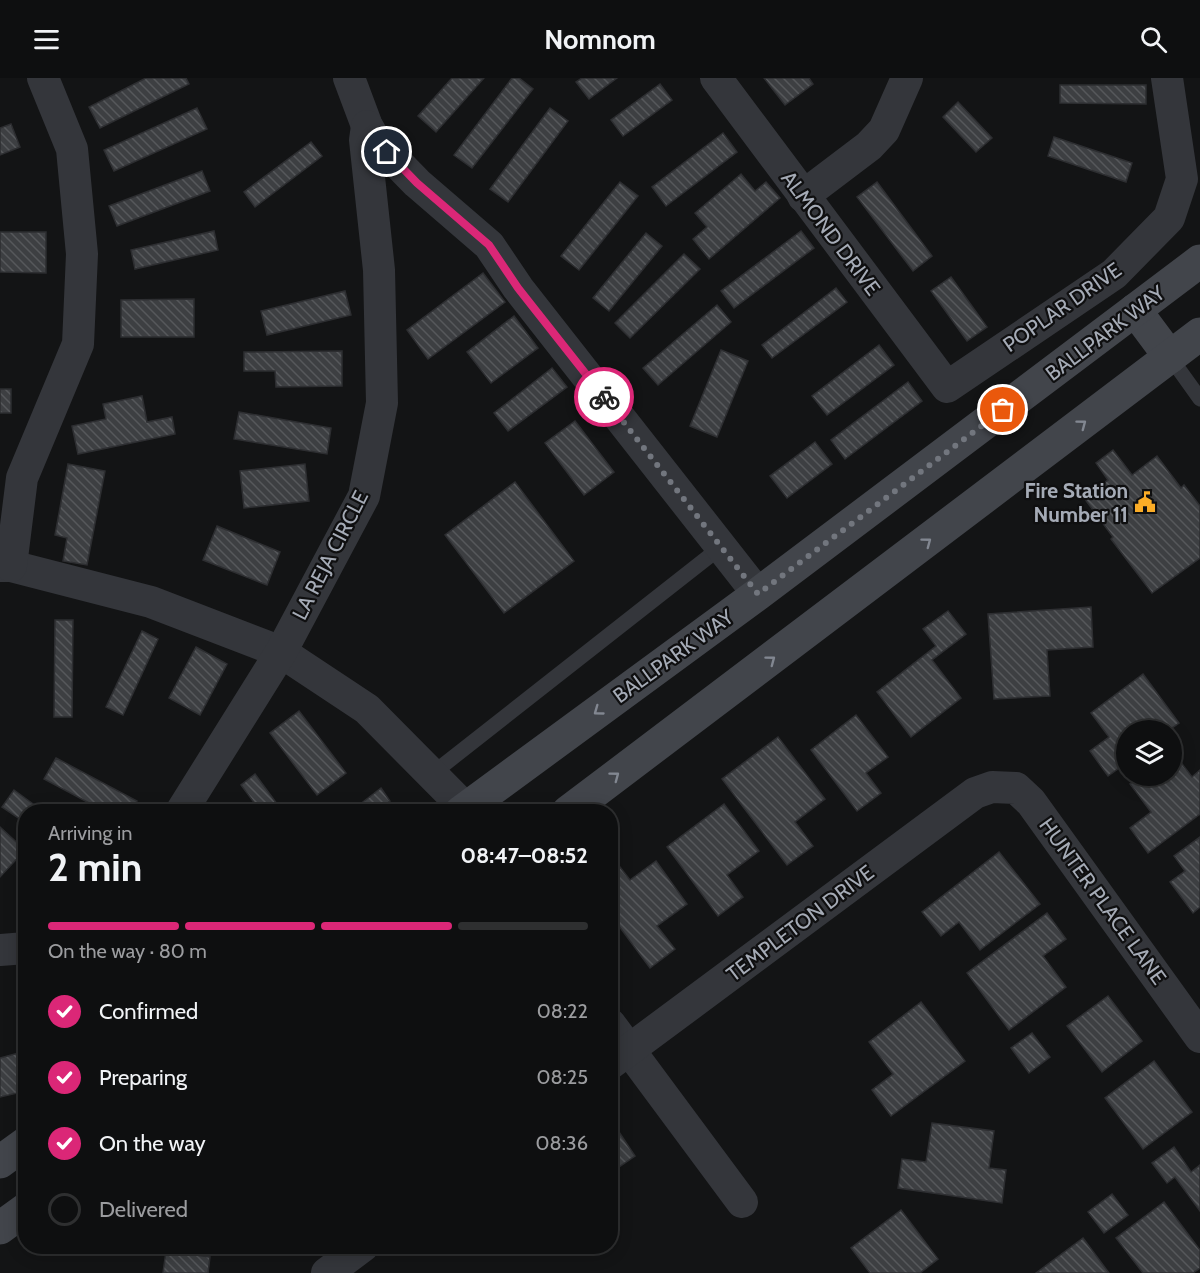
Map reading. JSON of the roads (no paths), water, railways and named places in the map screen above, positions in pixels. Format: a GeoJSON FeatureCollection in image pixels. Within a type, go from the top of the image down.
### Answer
{"type":"FeatureCollection","features":[{"type":"Feature","properties":{"kind":"main road","name":"BALLPARK WAY"},"geometry":{"type":"LineString","coordinates":[[473,804],[758,594],[1200,261]]}},
{"type":"Feature","properties":{"kind":"main road"},"geometry":{"type":"LineString","coordinates":[[1135,310],[1170,357]]}},
{"type":"Feature","properties":{"kind":"main road"},"geometry":{"type":"LineString","coordinates":[[579,804],[1200,334]]}},
{"type":"Feature","properties":{"kind":"main road"},"geometry":{"type":"LineString","coordinates":[[0,1162],[18,1149]]}},
{"type":"Feature","properties":{"kind":"main road"},"geometry":{"type":"LineString","coordinates":[[0,1228],[18,1215]]}},
{"type":"Feature","properties":{"kind":"street"},"geometry":{"type":"LineString","coordinates":[[43,78],[72,149],[82,254],[78,344],[22,478],[6,566],[151,602],[281,652],[368,709],[460,804]]}},
{"type":"Feature","properties":{"kind":"street"},"geometry":{"type":"LineString","coordinates":[[349,78],[367,126],[375,140],[417,183],[489,245],[518,288],[758,594]]}},
{"type":"Feature","properties":{"kind":"street","name":"ALMOND DRIVE"},"geometry":{"type":"LineString","coordinates":[[716,78],[947,387]]}},
{"type":"Feature","properties":{"kind":"street"},"geometry":{"type":"LineString","coordinates":[[803,196],[870,146],[884,130],[907,78]]}},
{"type":"Feature","properties":{"kind":"street","name":"POPLAR DRIVE"},"geometry":{"type":"LineString","coordinates":[[947,387],[1114,274],[1169,219],[1182,179],[1167,78]]}},
{"type":"Feature","properties":{"kind":"street","name":"LA REJA CIRCLE"},"geometry":{"type":"LineString","coordinates":[[186,804],[281,652],[364,496],[382,403],[379,270],[365,140],[367,126]]}},
{"type":"Feature","properties":{"kind":"street","name":"HUNTER PLACE LANE"},"geometry":{"type":"LineString","coordinates":[[992,787],[1016,788],[1031,802],[1200,1037]]}},
{"type":"Feature","properties":{"kind":"street","name":"TEMPLETON DRIVE"},"geometry":{"type":"LineString","coordinates":[[619,1057],[975,793],[992,787]]}},
{"type":"Feature","properties":{"kind":"street"},"geometry":{"type":"LineString","coordinates":[[0,950],[18,949]]}},
{"type":"Feature","properties":{"kind":"street"},"geometry":{"type":"LineString","coordinates":[[619,1057],[742,1202]]}},
{"type":"Feature","properties":{"kind":"street"},"geometry":{"type":"LineString","coordinates":[[327,1273],[352,1254]]}},
{"type":"Feature","properties":{"kind":"lane"},"geometry":{"type":"LineString","coordinates":[[1170,357],[1200,399]]}},
{"type":"Feature","properties":{"kind":"lane"},"geometry":{"type":"LineString","coordinates":[[432,774],[721,547]]}},
{"type":"Feature","properties":{"kind":"place","name":"Fire Station Number 11"},"geometry":{"type":"Point","coordinates":[1145,502]}}]}
